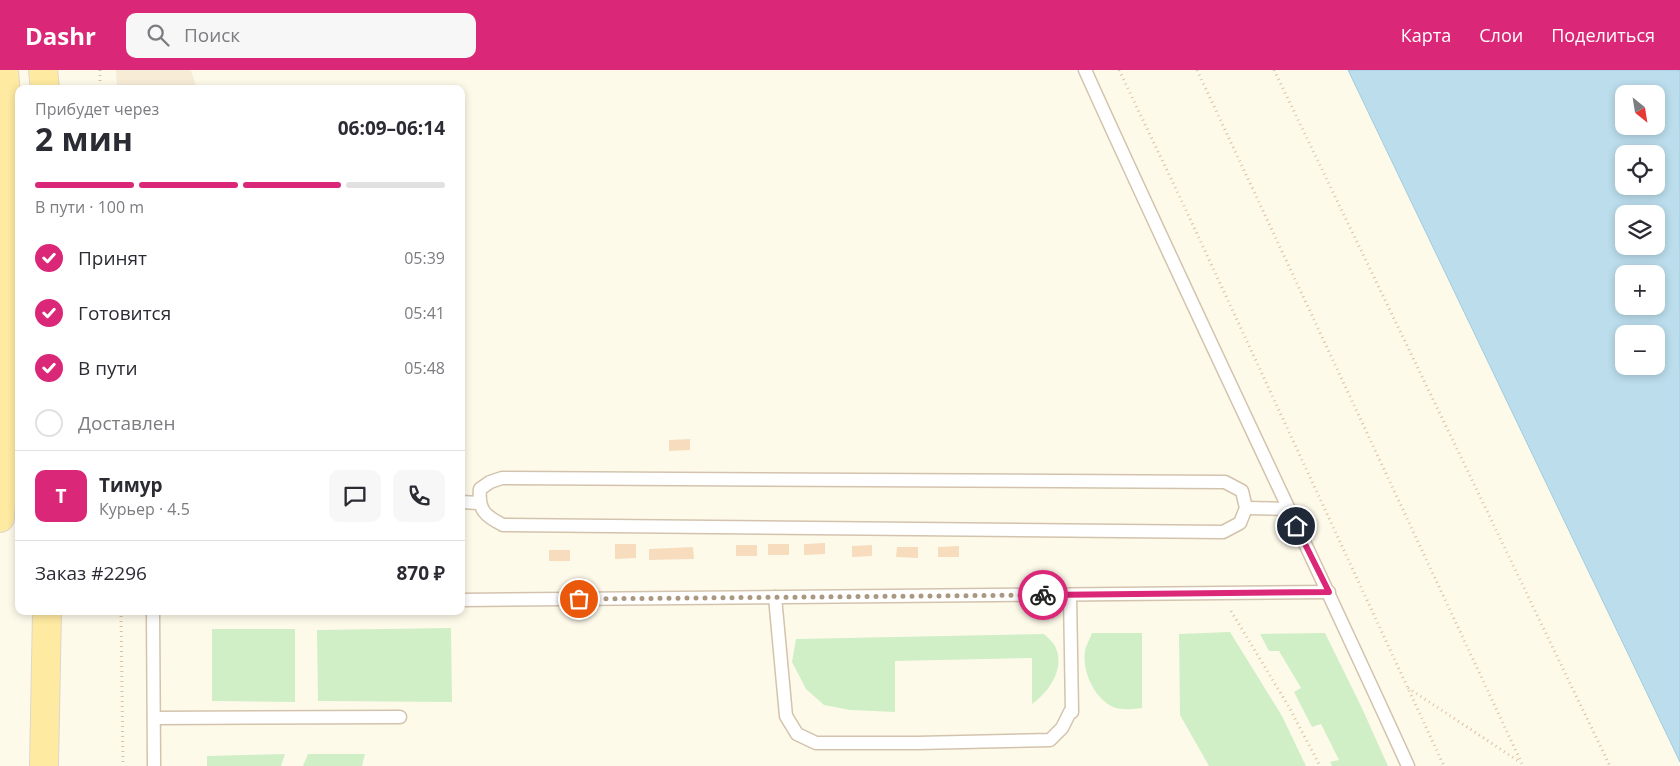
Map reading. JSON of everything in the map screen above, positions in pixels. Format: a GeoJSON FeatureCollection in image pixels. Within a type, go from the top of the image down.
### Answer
{"type":"FeatureCollection","features":[{"type":"Feature","properties":{"kind":"main road"},"geometry":{"type":"LineString","coordinates":[[0,518],[9,390],[13,185],[4,70]]}},
{"type":"Feature","properties":{"kind":"main road"},"geometry":{"type":"LineString","coordinates":[[43,70],[45,85]]}},
{"type":"Feature","properties":{"kind":"main road"},"geometry":{"type":"LineString","coordinates":[[44,766],[47,615]]}},
{"type":"Feature","properties":{"kind":"lane"},"geometry":{"type":"LineString","coordinates":[[1085,70],[1164,244],[1329,592],[1408,766]]}},
{"type":"Feature","properties":{"kind":"lane"},"geometry":{"type":"LineString","coordinates":[[502,478],[1225,482],[1242,490],[1246,508],[1240,523],[1223,532],[1213,532],[503,526],[490,519],[479,503],[480,489],[490,482],[502,478]]}},
{"type":"Feature","properties":{"kind":"lane"},"geometry":{"type":"LineString","coordinates":[[465,502],[479,503]]}},
{"type":"Feature","properties":{"kind":"lane"},"geometry":{"type":"LineString","coordinates":[[1246,508],[1288,509]]}},
{"type":"Feature","properties":{"kind":"lane"},"geometry":{"type":"LineString","coordinates":[[465,600],[1329,592]]}},
{"type":"Feature","properties":{"kind":"lane"},"geometry":{"type":"LineString","coordinates":[[775,597],[786,716],[798,734],[816,743],[917,744],[1050,740],[1062,728],[1070,712],[1072,712],[1070,595]]}},
{"type":"Feature","properties":{"kind":"lane"},"geometry":{"type":"LineString","coordinates":[[153,615],[154,766]]}},
{"type":"Feature","properties":{"kind":"lane"},"geometry":{"type":"LineString","coordinates":[[154,718],[400,717]]}},
{"type":"Feature","properties":{"kind":"path"},"geometry":{"type":"LineString","coordinates":[[100,70],[100,85]]}},
{"type":"Feature","properties":{"kind":"path"},"geometry":{"type":"LineString","coordinates":[[1119,70],[1444,766]]}},
{"type":"Feature","properties":{"kind":"path"},"geometry":{"type":"LineString","coordinates":[[1197,70],[1522,764]]}},
{"type":"Feature","properties":{"kind":"path"},"geometry":{"type":"LineString","coordinates":[[1274,70],[1610,766]]}},
{"type":"Feature","properties":{"kind":"path"},"geometry":{"type":"LineString","coordinates":[[1220,594],[1289,707],[1320,766]]}},
{"type":"Feature","properties":{"kind":"path"},"geometry":{"type":"LineString","coordinates":[[122,615],[124,766]]}},
{"type":"Feature","properties":{"kind":"path"},"geometry":{"type":"LineString","coordinates":[[1408,688],[1522,764]]}},
{"type":"Feature","properties":{"kind":"shaded area"},"geometry":{"type":"Polygon","coordinates":[[[116,70],[191,70],[196,85],[117,85],[116,70]]]}},
{"type":"Feature","properties":{"kind":"green space"},"geometry":{"type":"Polygon","coordinates":[[[451,628],[452,702],[318,701],[317,630],[451,628]]]}},
{"type":"Feature","properties":{"kind":"green space"},"geometry":{"type":"Polygon","coordinates":[[[212,629],[295,629],[295,702],[212,701],[212,629]]]}},
{"type":"Feature","properties":{"kind":"green space"},"geometry":{"type":"Polygon","coordinates":[[[1230,632],[1282,716],[1306,766],[1209,766],[1180,715],[1179,634],[1230,632]]]}},
{"type":"Feature","properties":{"kind":"green space"},"geometry":{"type":"Polygon","coordinates":[[[1092,633],[1142,633],[1142,708],[1115,708],[1105,702],[1094,689],[1085,666],[1086,649],[1092,633]]]}},
{"type":"Feature","properties":{"kind":"green space"},"geometry":{"type":"Polygon","coordinates":[[[1325,633],[1388,766],[1332,766],[1330,762],[1339,760],[1321,724],[1312,727],[1294,692],[1301,688],[1279,651],[1269,651],[1260,634],[1325,633]]]}},
{"type":"Feature","properties":{"kind":"green space"},"geometry":{"type":"Polygon","coordinates":[[[1044,634],[1055,646],[1058,654],[1057,671],[1050,686],[1032,704],[1032,658],[895,661],[895,712],[850,710],[824,705],[806,689],[792,662],[796,639],[1044,634]]]}},
{"type":"Feature","properties":{"kind":"green space"},"geometry":{"type":"Polygon","coordinates":[[[285,754],[281,766],[207,766],[207,756],[285,754]]]}},
{"type":"Feature","properties":{"kind":"green space"},"geometry":{"type":"Polygon","coordinates":[[[308,754],[365,754],[362,766],[303,766],[308,754]]]}},
{"type":"Feature","properties":{"kind":"water"},"geometry":{"type":"Polygon","coordinates":[[[1348,70],[1680,70],[1680,762],[1348,70]]]}},
{"type":"Feature","properties":{"kind":"building"},"geometry":{"type":"Polygon","coordinates":[[[690,439],[690,450],[669,451],[669,440],[690,439]]]}},
{"type":"Feature","properties":{"kind":"building"},"geometry":{"type":"Polygon","coordinates":[[[825,543],[825,554],[804,555],[804,544],[825,543]]]}},
{"type":"Feature","properties":{"kind":"building"},"geometry":{"type":"Polygon","coordinates":[[[615,544],[636,544],[636,558],[615,559],[615,544]]]}},
{"type":"Feature","properties":{"kind":"building"},"geometry":{"type":"Polygon","coordinates":[[[768,544],[789,544],[789,555],[768,555],[768,544]]]}},
{"type":"Feature","properties":{"kind":"building"},"geometry":{"type":"Polygon","coordinates":[[[736,545],[757,545],[757,556],[736,556],[736,545]]]}},
{"type":"Feature","properties":{"kind":"building"},"geometry":{"type":"Polygon","coordinates":[[[872,545],[872,556],[852,557],[852,546],[872,545]]]}},
{"type":"Feature","properties":{"kind":"building"},"geometry":{"type":"Polygon","coordinates":[[[959,546],[959,557],[938,557],[938,547],[959,546]]]}},
{"type":"Feature","properties":{"kind":"building"},"geometry":{"type":"Polygon","coordinates":[[[693,547],[694,559],[649,560],[649,549],[693,547]]]}},
{"type":"Feature","properties":{"kind":"building"},"geometry":{"type":"Polygon","coordinates":[[[897,547],[918,547],[918,558],[896,557],[897,547]]]}},
{"type":"Feature","properties":{"kind":"building"},"geometry":{"type":"Polygon","coordinates":[[[549,550],[570,550],[570,561],[549,561],[549,550]]]}},
{"type":"Feature","properties":{"kind":"way so far"},"geometry":{"type":"LineString","coordinates":[[579,599],[1043,595]]}},
{"type":"Feature","properties":{"kind":"route"},"geometry":{"type":"LineString","coordinates":[[1043,595],[1329,592],[1296,526]]}}]}
